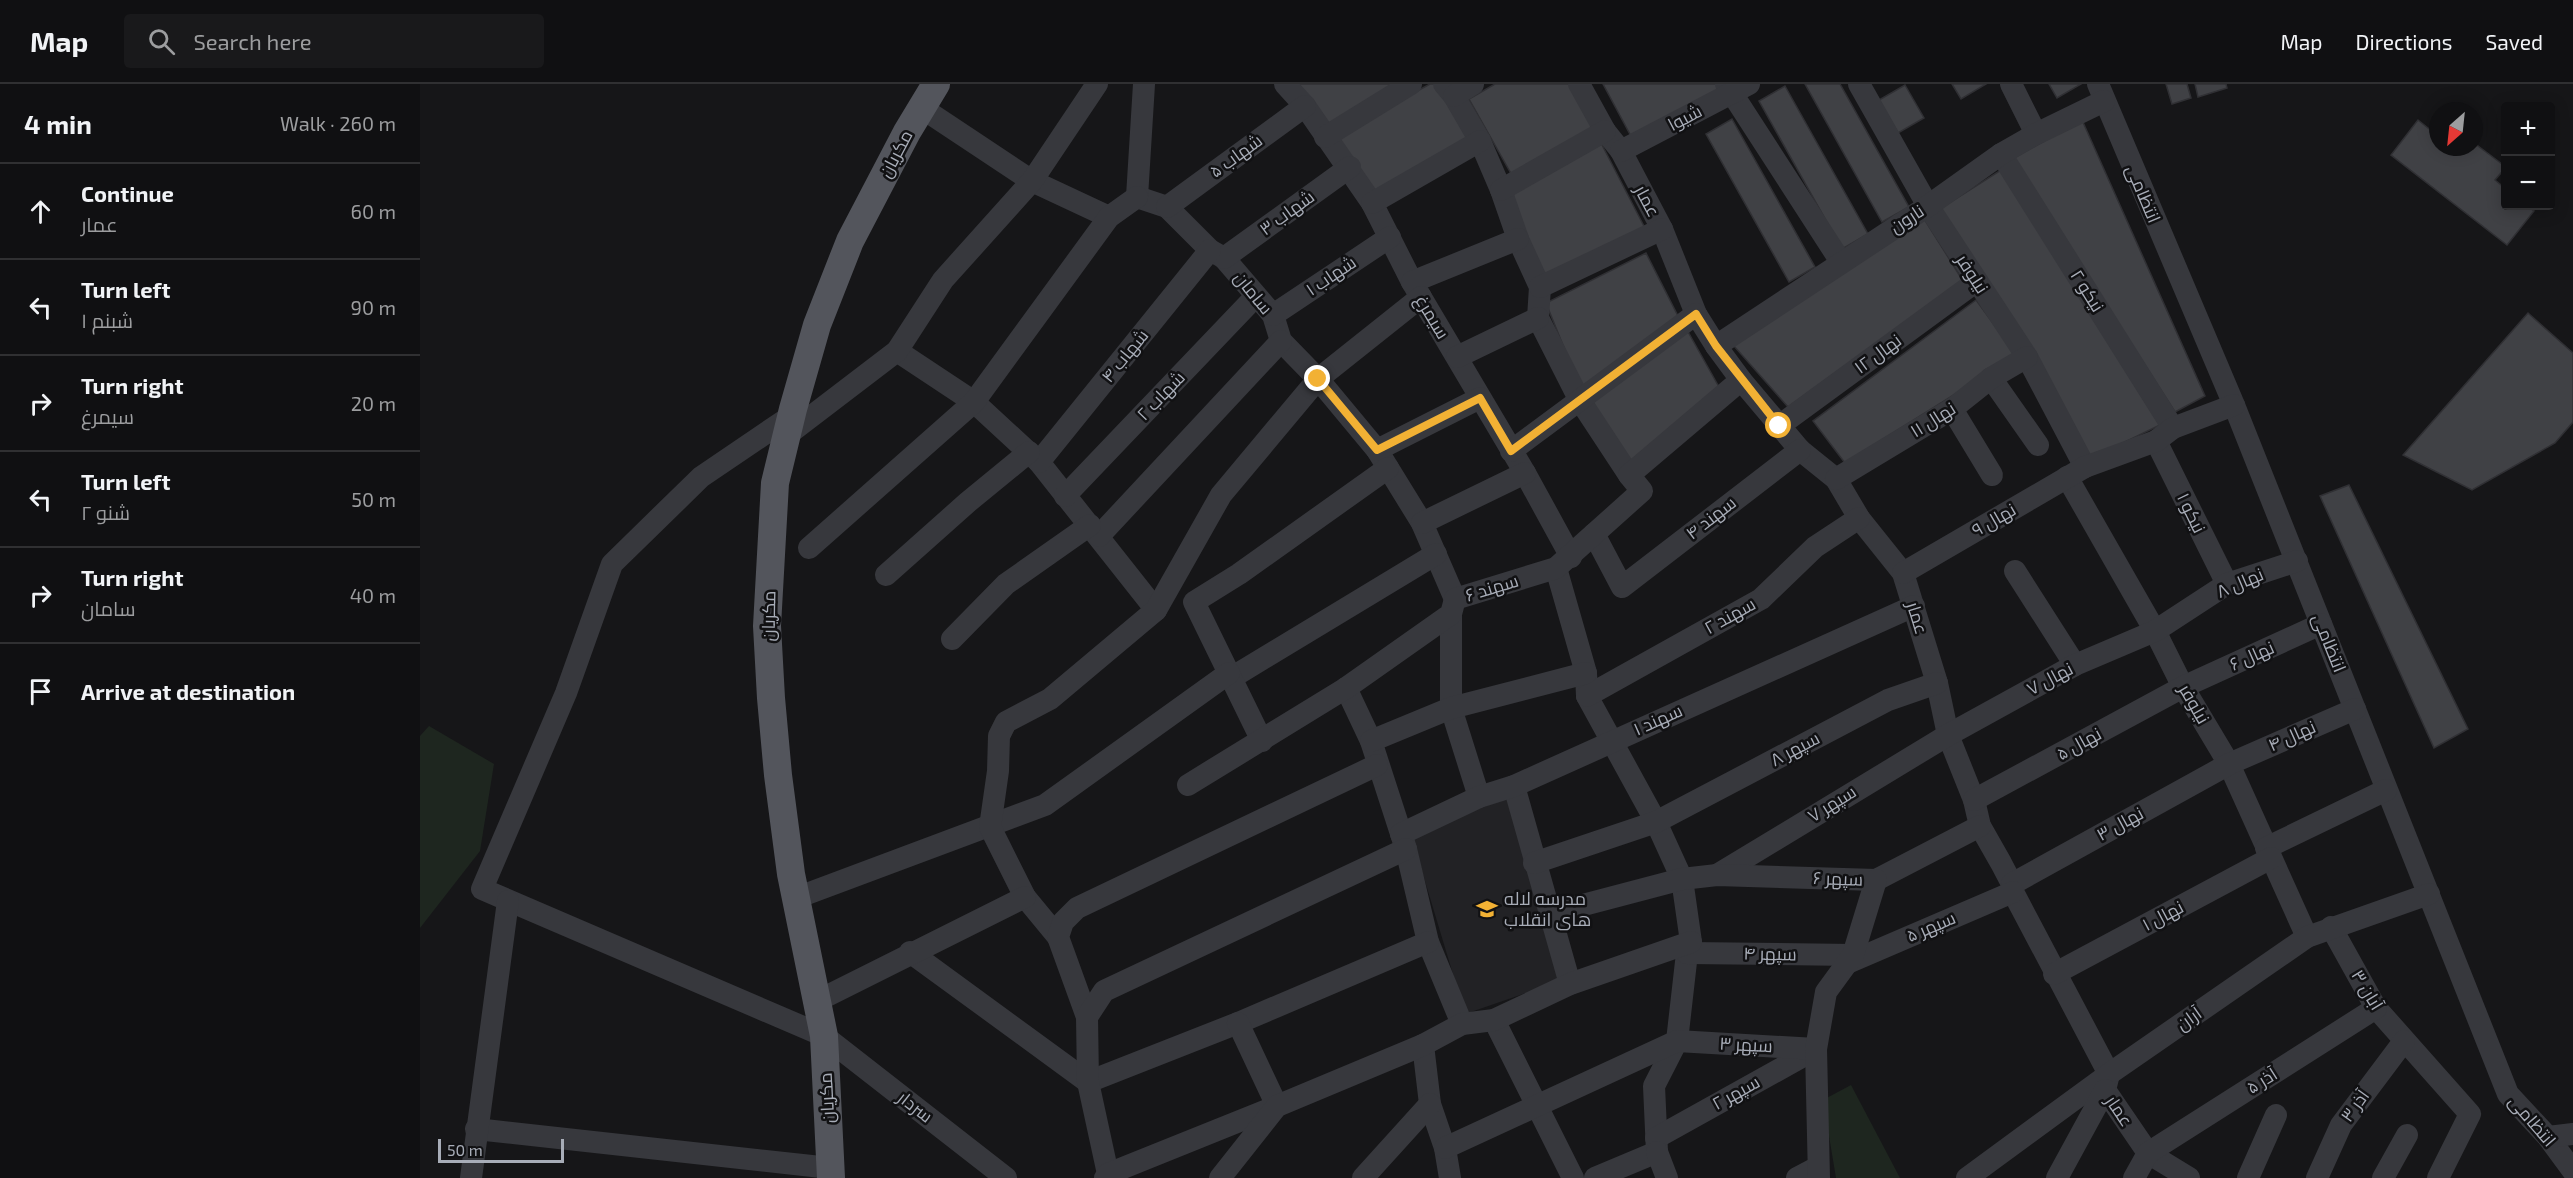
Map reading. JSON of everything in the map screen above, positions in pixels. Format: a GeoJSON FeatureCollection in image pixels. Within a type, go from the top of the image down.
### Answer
{"type":"FeatureCollection","features":[{"type":"Feature","properties":{"kind":"main road","name":"مکریان"},"geometry":{"type":"LineString","coordinates":[[831,1173],[824,1036],[796,898],[778,775],[767,626],[775,483],[817,325],[850,242],[936,84]]}},
{"type":"Feature","properties":{"kind":"street"},"geometry":{"type":"LineString","coordinates":[[789,426],[897,351],[943,280],[1032,181],[1097,84]]}},
{"type":"Feature","properties":{"kind":"street"},"geometry":{"type":"LineString","coordinates":[[809,548],[974,402],[1109,217],[1137,197],[1144,84]]}},
{"type":"Feature","properties":{"kind":"street","name":"سیمرغ"},"geometry":{"type":"LineString","coordinates":[[1285,84],[1305,106],[1325,137],[1350,167],[1372,203],[1416,290],[1525,473],[1563,562],[1586,673],[1587,696]]}},
{"type":"Feature","properties":{"kind":"street"},"geometry":{"type":"LineString","coordinates":[[1325,137],[1411,84]]}},
{"type":"Feature","properties":{"kind":"street"},"geometry":{"type":"LineString","coordinates":[[1473,84],[1449,90],[1480,141],[1501,190],[1518,239],[1540,286],[1538,318],[1580,399],[1629,475],[1741,380]]}},
{"type":"Feature","properties":{"kind":"street","name":"عمار"},"geometry":{"type":"LineString","coordinates":[[1579,84],[1605,131],[1621,152],[1662,229],[1696,314],[1716,346],[1741,380],[1800,450],[1836,479],[1859,518],[1903,573],[1937,683],[1948,735],[1974,800],[1980,825],[2107,1082],[2148,1153],[2189,1178]]}},
{"type":"Feature","properties":{"kind":"street","name":"نیلوفر"},"geometry":{"type":"LineString","coordinates":[[1859,84],[1928,206],[2027,357],[2076,472],[2183,687],[2229,764],[2307,937]]}},
{"type":"Feature","properties":{"kind":"street"},"geometry":{"type":"LineString","coordinates":[[2011,84],[2036,134]]}},
{"type":"Feature","properties":{"kind":"street"},"geometry":{"type":"LineString","coordinates":[[1735,87],[1841,262]]}},
{"type":"Feature","properties":{"kind":"street","name":"شیوا"},"geometry":{"type":"LineString","coordinates":[[1621,152],[1735,87]]}},
{"type":"Feature","properties":{"kind":"street","name":"نارون"},"geometry":{"type":"LineString","coordinates":[[1716,346],[1928,206],[2001,154],[2101,93]]}},
{"type":"Feature","properties":{"kind":"street","name":"انتظامی"},"geometry":{"type":"LineString","coordinates":[[2101,93],[2234,405],[2508,1094],[2548,1137],[2573,1171]]}},
{"type":"Feature","properties":{"kind":"street","name":"شهاب ۵"},"geometry":{"type":"LineString","coordinates":[[1167,207],[1305,106]]}},
{"type":"Feature","properties":{"kind":"street"},"geometry":{"type":"LineString","coordinates":[[922,108],[1032,181],[1109,217]]}},
{"type":"Feature","properties":{"kind":"street"},"geometry":{"type":"LineString","coordinates":[[1501,190],[1605,131]]}},
{"type":"Feature","properties":{"kind":"street"},"geometry":{"type":"LineString","coordinates":[[1372,203],[1480,141]]}},
{"type":"Feature","properties":{"kind":"street","name":"نیکو ۲"},"geometry":{"type":"LineString","coordinates":[[2001,154],[2165,435]]}},
{"type":"Feature","properties":{"kind":"street","name":"شهاب ۳"},"geometry":{"type":"LineString","coordinates":[[1217,254],[1350,167]]}},
{"type":"Feature","properties":{"kind":"street","name":"سامان"},"geometry":{"type":"LineString","coordinates":[[1137,197],[1167,207],[1217,254],[1273,315],[1281,341],[1318,379],[1383,459],[1422,524],[1436,554],[1453,607]]}},
{"type":"Feature","properties":{"kind":"street"},"geometry":{"type":"LineString","coordinates":[[1540,286],[1662,229]]}},
{"type":"Feature","properties":{"kind":"street","name":"شهاب ۱"},"geometry":{"type":"LineString","coordinates":[[1273,315],[1390,237]]}},
{"type":"Feature","properties":{"kind":"street"},"geometry":{"type":"LineString","coordinates":[[1518,239],[1416,290],[1318,379],[1221,495],[1156,610],[1050,699],[1006,722],[999,736],[998,771],[990,827],[1025,897],[1058,937],[1087,1017],[1088,1082],[1106,1176],[1423,1046],[1462,1024],[1494,1020],[1570,984],[1689,947]]}},
{"type":"Feature","properties":{"kind":"street","name":"شهاب ۴"},"geometry":{"type":"LineString","coordinates":[[886,575],[968,502],[1034,457],[1217,254]]}},
{"type":"Feature","properties":{"kind":"street","name":"نهال ۱۲"},"geometry":{"type":"LineString","coordinates":[[1779,426],[1977,281]]}},
{"type":"Feature","properties":{"kind":"street","name":"شهاب ۲"},"geometry":{"type":"LineString","coordinates":[[1065,496],[1256,297]]}},
{"type":"Feature","properties":{"kind":"street"},"geometry":{"type":"LineString","coordinates":[[1511,451],[1696,314]]}},
{"type":"Feature","properties":{"kind":"street"},"geometry":{"type":"LineString","coordinates":[[1457,357],[1538,318]]}},
{"type":"Feature","properties":{"kind":"street"},"geometry":{"type":"LineString","coordinates":[[952,639],[1006,584],[1094,531],[1281,341]]}},
{"type":"Feature","properties":{"kind":"street"},"geometry":{"type":"LineString","coordinates":[[897,351],[974,402],[1034,457],[1156,610]]}},
{"type":"Feature","properties":{"kind":"street","name":"نهال ۱۱"},"geometry":{"type":"LineString","coordinates":[[1836,479],[1952,409],[1991,378],[2027,357]]}},
{"type":"Feature","properties":{"kind":"street"},"geometry":{"type":"LineString","coordinates":[[1991,378],[2038,445]]}},
{"type":"Feature","properties":{"kind":"street"},"geometry":{"type":"LineString","coordinates":[[1156,610],[1194,602],[1239,574],[1383,459],[1480,398]]}},
{"type":"Feature","properties":{"kind":"street","name":"نهال ۹"},"geometry":{"type":"LineString","coordinates":[[1903,573],[2076,472],[2234,405]]}},
{"type":"Feature","properties":{"kind":"street"},"geometry":{"type":"LineString","coordinates":[[1952,409],[1992,475]]}},
{"type":"Feature","properties":{"kind":"street","name":"سردار"},"geometry":{"type":"LineString","coordinates":[[789,426],[701,477],[612,564],[566,693],[482,889],[824,1036],[994,1174]]}},
{"type":"Feature","properties":{"kind":"street","name":"نیکو ۱"},"geometry":{"type":"LineString","coordinates":[[2165,435],[2227,585]]}},
{"type":"Feature","properties":{"kind":"street","name":"سهند ۴"},"geometry":{"type":"LineString","coordinates":[[1594,534],[1622,587],[1800,450]]}},
{"type":"Feature","properties":{"kind":"street"},"geometry":{"type":"LineString","coordinates":[[1422,524],[1525,473]]}},
{"type":"Feature","properties":{"kind":"street","name":"سهند ۶"},"geometry":{"type":"LineString","coordinates":[[1197,780],[1346,688],[1453,607],[1563,562],[1642,491],[1629,475]]}},
{"type":"Feature","properties":{"kind":"street","name":"سهند ۲"},"geometry":{"type":"LineString","coordinates":[[1587,696],[1761,599],[1815,547],[1859,518]]}},
{"type":"Feature","properties":{"kind":"street"},"geometry":{"type":"LineString","coordinates":[[796,898],[1045,805],[1230,676],[1436,554]]}},
{"type":"Feature","properties":{"kind":"street","name":"نهال ۸"},"geometry":{"type":"LineString","coordinates":[[2156,631],[2227,585],[2296,561]]}},
{"type":"Feature","properties":{"kind":"street"},"geometry":{"type":"LineString","coordinates":[[2014,571],[2075,665]]}},
{"type":"Feature","properties":{"kind":"street"},"geometry":{"type":"LineString","coordinates":[[1194,602],[1262,741]]}},
{"type":"Feature","properties":{"kind":"street","name":"سهند ۱"},"geometry":{"type":"LineString","coordinates":[[1087,1017],[1104,991],[1404,841],[1479,797],[1514,786],[1914,606]]}},
{"type":"Feature","properties":{"kind":"street"},"geometry":{"type":"LineString","coordinates":[[1453,607],[1451,708],[1479,797]]}},
{"type":"Feature","properties":{"kind":"street","name":"نهال ۶"},"geometry":{"type":"LineString","coordinates":[[2183,687],[2321,624]]}},
{"type":"Feature","properties":{"kind":"street","name":"نهال ۷"},"geometry":{"type":"LineString","coordinates":[[1948,735],[2075,665],[2156,631]]}},
{"type":"Feature","properties":{"kind":"street"},"geometry":{"type":"LineString","coordinates":[[1371,741],[1451,708],[1586,673]]}},
{"type":"Feature","properties":{"kind":"street","name":"سپهر ۸"},"geometry":{"type":"LineString","coordinates":[[1534,863],[1656,822],[1888,700],[1937,683]]}},
{"type":"Feature","properties":{"kind":"street","name":"نهال ۵"},"geometry":{"type":"LineString","coordinates":[[1974,800],[2183,687]]}},
{"type":"Feature","properties":{"kind":"street"},"geometry":{"type":"LineString","coordinates":[[1346,688],[1371,741],[1377,765],[1404,841],[1428,942],[1462,1024]]}},
{"type":"Feature","properties":{"kind":"street"},"geometry":{"type":"LineString","coordinates":[[1587,696],[1656,822],[1682,879],[1689,947],[1677,1041],[1654,1086],[1656,1145],[1668,1178]]}},
{"type":"Feature","properties":{"kind":"street","name":"نهال ۴"},"geometry":{"type":"LineString","coordinates":[[2229,764],[2355,709]]}},
{"type":"Feature","properties":{"kind":"street","name":"سپهر ۷"},"geometry":{"type":"LineString","coordinates":[[1717,875],[1948,735]]}},
{"type":"Feature","properties":{"kind":"street","name":"نهال ۳"},"geometry":{"type":"LineString","coordinates":[[2012,888],[2229,764]]}},
{"type":"Feature","properties":{"kind":"street"},"geometry":{"type":"LineString","coordinates":[[1058,937],[1063,922],[1077,908],[1377,765]]}},
{"type":"Feature","properties":{"kind":"street"},"geometry":{"type":"LineString","coordinates":[[1514,786],[1570,984]]}},
{"type":"Feature","properties":{"kind":"street","name":"نهال ۱"},"geometry":{"type":"LineString","coordinates":[[2054,974],[2268,853],[2386,790]]}},
{"type":"Feature","properties":{"kind":"street","name":"سپهر ۶"},"geometry":{"type":"LineString","coordinates":[[1549,914],[1682,879],[1717,875],[1876,880],[1980,825]]}},
{"type":"Feature","properties":{"kind":"street"},"geometry":{"type":"LineString","coordinates":[[1797,1178],[1819,1172],[1816,1049],[1826,992],[1852,959],[1876,880]]}},
{"type":"Feature","properties":{"kind":"street","name":"سپهر ۵"},"geometry":{"type":"LineString","coordinates":[[1852,959],[2012,888]]}},
{"type":"Feature","properties":{"kind":"street","name":"آران"},"geometry":{"type":"LineString","coordinates":[[1967,1178],[2107,1082],[2307,937],[2429,894]]}},
{"type":"Feature","properties":{"kind":"street"},"geometry":{"type":"LineString","coordinates":[[817,1001],[1025,897]]}},
{"type":"Feature","properties":{"kind":"street"},"geometry":{"type":"LineString","coordinates":[[471,1178],[508,901]]}},
{"type":"Feature","properties":{"kind":"street","name":"آبان ۳"},"geometry":{"type":"LineString","coordinates":[[2331,927],[2376,1008],[2470,1114],[2438,1178]]}},
{"type":"Feature","properties":{"kind":"street"},"geometry":{"type":"LineString","coordinates":[[1088,1082],[1238,1023],[1428,942]]}},
{"type":"Feature","properties":{"kind":"street","name":"سپهر ۴"},"geometry":{"type":"LineString","coordinates":[[1689,947],[1852,959]]}},
{"type":"Feature","properties":{"kind":"street"},"geometry":{"type":"LineString","coordinates":[[911,952],[1088,1082]]}},
{"type":"Feature","properties":{"kind":"street","name":"آذر ۵"},"geometry":{"type":"LineString","coordinates":[[2148,1153],[2376,1008]]}},
{"type":"Feature","properties":{"kind":"street"},"geometry":{"type":"LineString","coordinates":[[1494,1020],[1573,1178]]}},
{"type":"Feature","properties":{"kind":"street"},"geometry":{"type":"LineString","coordinates":[[1238,1023],[1277,1106]]}},
{"type":"Feature","properties":{"kind":"street"},"geometry":{"type":"LineString","coordinates":[[1445,1148],[1677,1041]]}},
{"type":"Feature","properties":{"kind":"street","name":"سپهر ۳"},"geometry":{"type":"LineString","coordinates":[[1677,1041],[1816,1049]]}},
{"type":"Feature","properties":{"kind":"street","name":"آذر ۳"},"geometry":{"type":"LineString","coordinates":[[2317,1178],[2341,1125],[2407,1045]]}},
{"type":"Feature","properties":{"kind":"street"},"geometry":{"type":"LineString","coordinates":[[1423,1046],[1430,1104],[1445,1148],[1450,1178]]}},
{"type":"Feature","properties":{"kind":"street","name":"سپهر ۲"},"geometry":{"type":"LineString","coordinates":[[1595,1178],[1656,1145],[1816,1049]]}},
{"type":"Feature","properties":{"kind":"street"},"geometry":{"type":"LineString","coordinates":[[2057,1178],[2107,1082]]}},
{"type":"Feature","properties":{"kind":"street"},"geometry":{"type":"LineString","coordinates":[[1363,1178],[1430,1104]]}},
{"type":"Feature","properties":{"kind":"street"},"geometry":{"type":"LineString","coordinates":[[1220,1178],[1277,1106]]}},
{"type":"Feature","properties":{"kind":"street"},"geometry":{"type":"LineString","coordinates":[[2248,1178],[2276,1115]]}},
{"type":"Feature","properties":{"kind":"street"},"geometry":{"type":"LineString","coordinates":[[476,1130],[831,1173]]}},
{"type":"Feature","properties":{"kind":"street"},"geometry":{"type":"LineString","coordinates":[[2548,1137],[2573,1134]]}},
{"type":"Feature","properties":{"kind":"street"},"geometry":{"type":"LineString","coordinates":[[2383,1178],[2407,1135]]}},
{"type":"Feature","properties":{"kind":"street"},"geometry":{"type":"LineString","coordinates":[[2134,1178],[2148,1153]]}},
{"type":"Feature","properties":{"kind":"shaded area"},"geometry":{"type":"Polygon","coordinates":[[[429,726],[494,764],[480,851],[420,928],[420,736],[429,726]]]}},
{"type":"Feature","properties":{"kind":"shaded area","name":"مدرسه لاله های انقلاب"},"geometry":{"type":"Polygon","coordinates":[[[1506,797],[1564,980],[1465,1014],[1412,838],[1506,797]]]}},
{"type":"Feature","properties":{"kind":"shaded area"},"geometry":{"type":"Polygon","coordinates":[[[1851,1085],[1900,1178],[1836,1178],[1823,1100],[1851,1085]]]}},
{"type":"Feature","properties":{"kind":"building"},"geometry":{"type":"Polygon","coordinates":[[[1292,84],[1403,84],[1327,130],[1292,84]]]}},
{"type":"Feature","properties":{"kind":"building"},"geometry":{"type":"Polygon","coordinates":[[[1430,84],[1436,84],[1470,142],[1374,196],[1331,138],[1430,84]]]}},
{"type":"Feature","properties":{"kind":"building"},"geometry":{"type":"Polygon","coordinates":[[[1495,84],[1569,84],[1595,131],[1513,177],[1469,99],[1495,84]]]}},
{"type":"Feature","properties":{"kind":"building"},"geometry":{"type":"Polygon","coordinates":[[[1603,84],[1718,84],[1721,89],[1632,138],[1603,84]]]}},
{"type":"Feature","properties":{"kind":"building"},"geometry":{"type":"Polygon","coordinates":[[[1805,84],[1840,84],[1909,207],[1882,222],[1805,84]]]}},
{"type":"Feature","properties":{"kind":"building"},"geometry":{"type":"Polygon","coordinates":[[[1952,84],[1986,84],[1961,99],[1952,84]]]}},
{"type":"Feature","properties":{"kind":"building"},"geometry":{"type":"Polygon","coordinates":[[[2049,84],[2081,84],[2057,98],[2049,84]]]}},
{"type":"Feature","properties":{"kind":"building"},"geometry":{"type":"Polygon","coordinates":[[[2166,84],[2187,84],[2191,98],[2172,104],[2166,84]]]}},
{"type":"Feature","properties":{"kind":"building"},"geometry":{"type":"Polygon","coordinates":[[[2195,84],[2226,84],[2227,88],[2198,97],[2195,84]]]}},
{"type":"Feature","properties":{"kind":"building"},"geometry":{"type":"Polygon","coordinates":[[[1905,85],[1924,118],[1898,133],[1879,100],[1905,85]]]}},
{"type":"Feature","properties":{"kind":"building"},"geometry":{"type":"Polygon","coordinates":[[[1785,86],[1868,234],[1842,249],[1759,101],[1785,86]]]}},
{"type":"Feature","properties":{"kind":"building"},"geometry":{"type":"Polygon","coordinates":[[[1732,119],[1815,267],[1789,282],[1706,134],[1732,119]]]}},
{"type":"Feature","properties":{"kind":"building"},"geometry":{"type":"Polygon","coordinates":[[[2082,120],[2205,396],[2175,412],[2012,159],[2082,120]]]}},
{"type":"Feature","properties":{"kind":"building"},"geometry":{"type":"Polygon","coordinates":[[[2418,120],[2429,129],[2429,156],[2483,156],[2483,150],[2501,163],[2501,173],[2495,180],[2501,185],[2501,210],[2534,211],[2507,245],[2391,155],[2418,120]]]}},
{"type":"Feature","properties":{"kind":"building"},"geometry":{"type":"Polygon","coordinates":[[[1601,143],[1647,232],[1542,275],[1510,192],[1601,143]]]}},
{"type":"Feature","properties":{"kind":"building"},"geometry":{"type":"Polygon","coordinates":[[[2001,170],[2160,425],[2090,459],[1938,210],[2001,170]]]}},
{"type":"Feature","properties":{"kind":"building"},"geometry":{"type":"Polygon","coordinates":[[[1923,217],[1963,281],[1788,407],[1733,345],[1923,217]]]}},
{"type":"Feature","properties":{"kind":"building"},"geometry":{"type":"Polygon","coordinates":[[[1646,253],[1680,320],[1581,390],[1546,303],[1646,253]]]}},
{"type":"Feature","properties":{"kind":"building"},"geometry":{"type":"Polygon","coordinates":[[[1976,300],[2015,353],[1965,388],[1845,463],[1813,421],[1976,300]]]}},
{"type":"Feature","properties":{"kind":"building"},"geometry":{"type":"Polygon","coordinates":[[[2528,313],[2573,353],[2573,422],[2555,443],[2472,490],[2403,455],[2528,313]]]}},
{"type":"Feature","properties":{"kind":"building"},"geometry":{"type":"Polygon","coordinates":[[[1687,330],[1719,387],[1630,462],[1589,404],[1687,330]]]}},
{"type":"Feature","properties":{"kind":"building"},"geometry":{"type":"Polygon","coordinates":[[[2349,485],[2468,729],[2434,748],[2320,496],[2349,485]]]}},
{"type":"Feature","properties":{"kind":"place","name":"مدرسه لاله های انقلاب"},"geometry":{"type":"Point","coordinates":[1487,909]}},
{"type":"Feature","properties":{"kind":"route"},"geometry":{"type":"LineString","coordinates":[[1318,379],[1377,450],[1480,398],[1511,451],[1696,314],[1741,380],[1779,426]]}}]}
